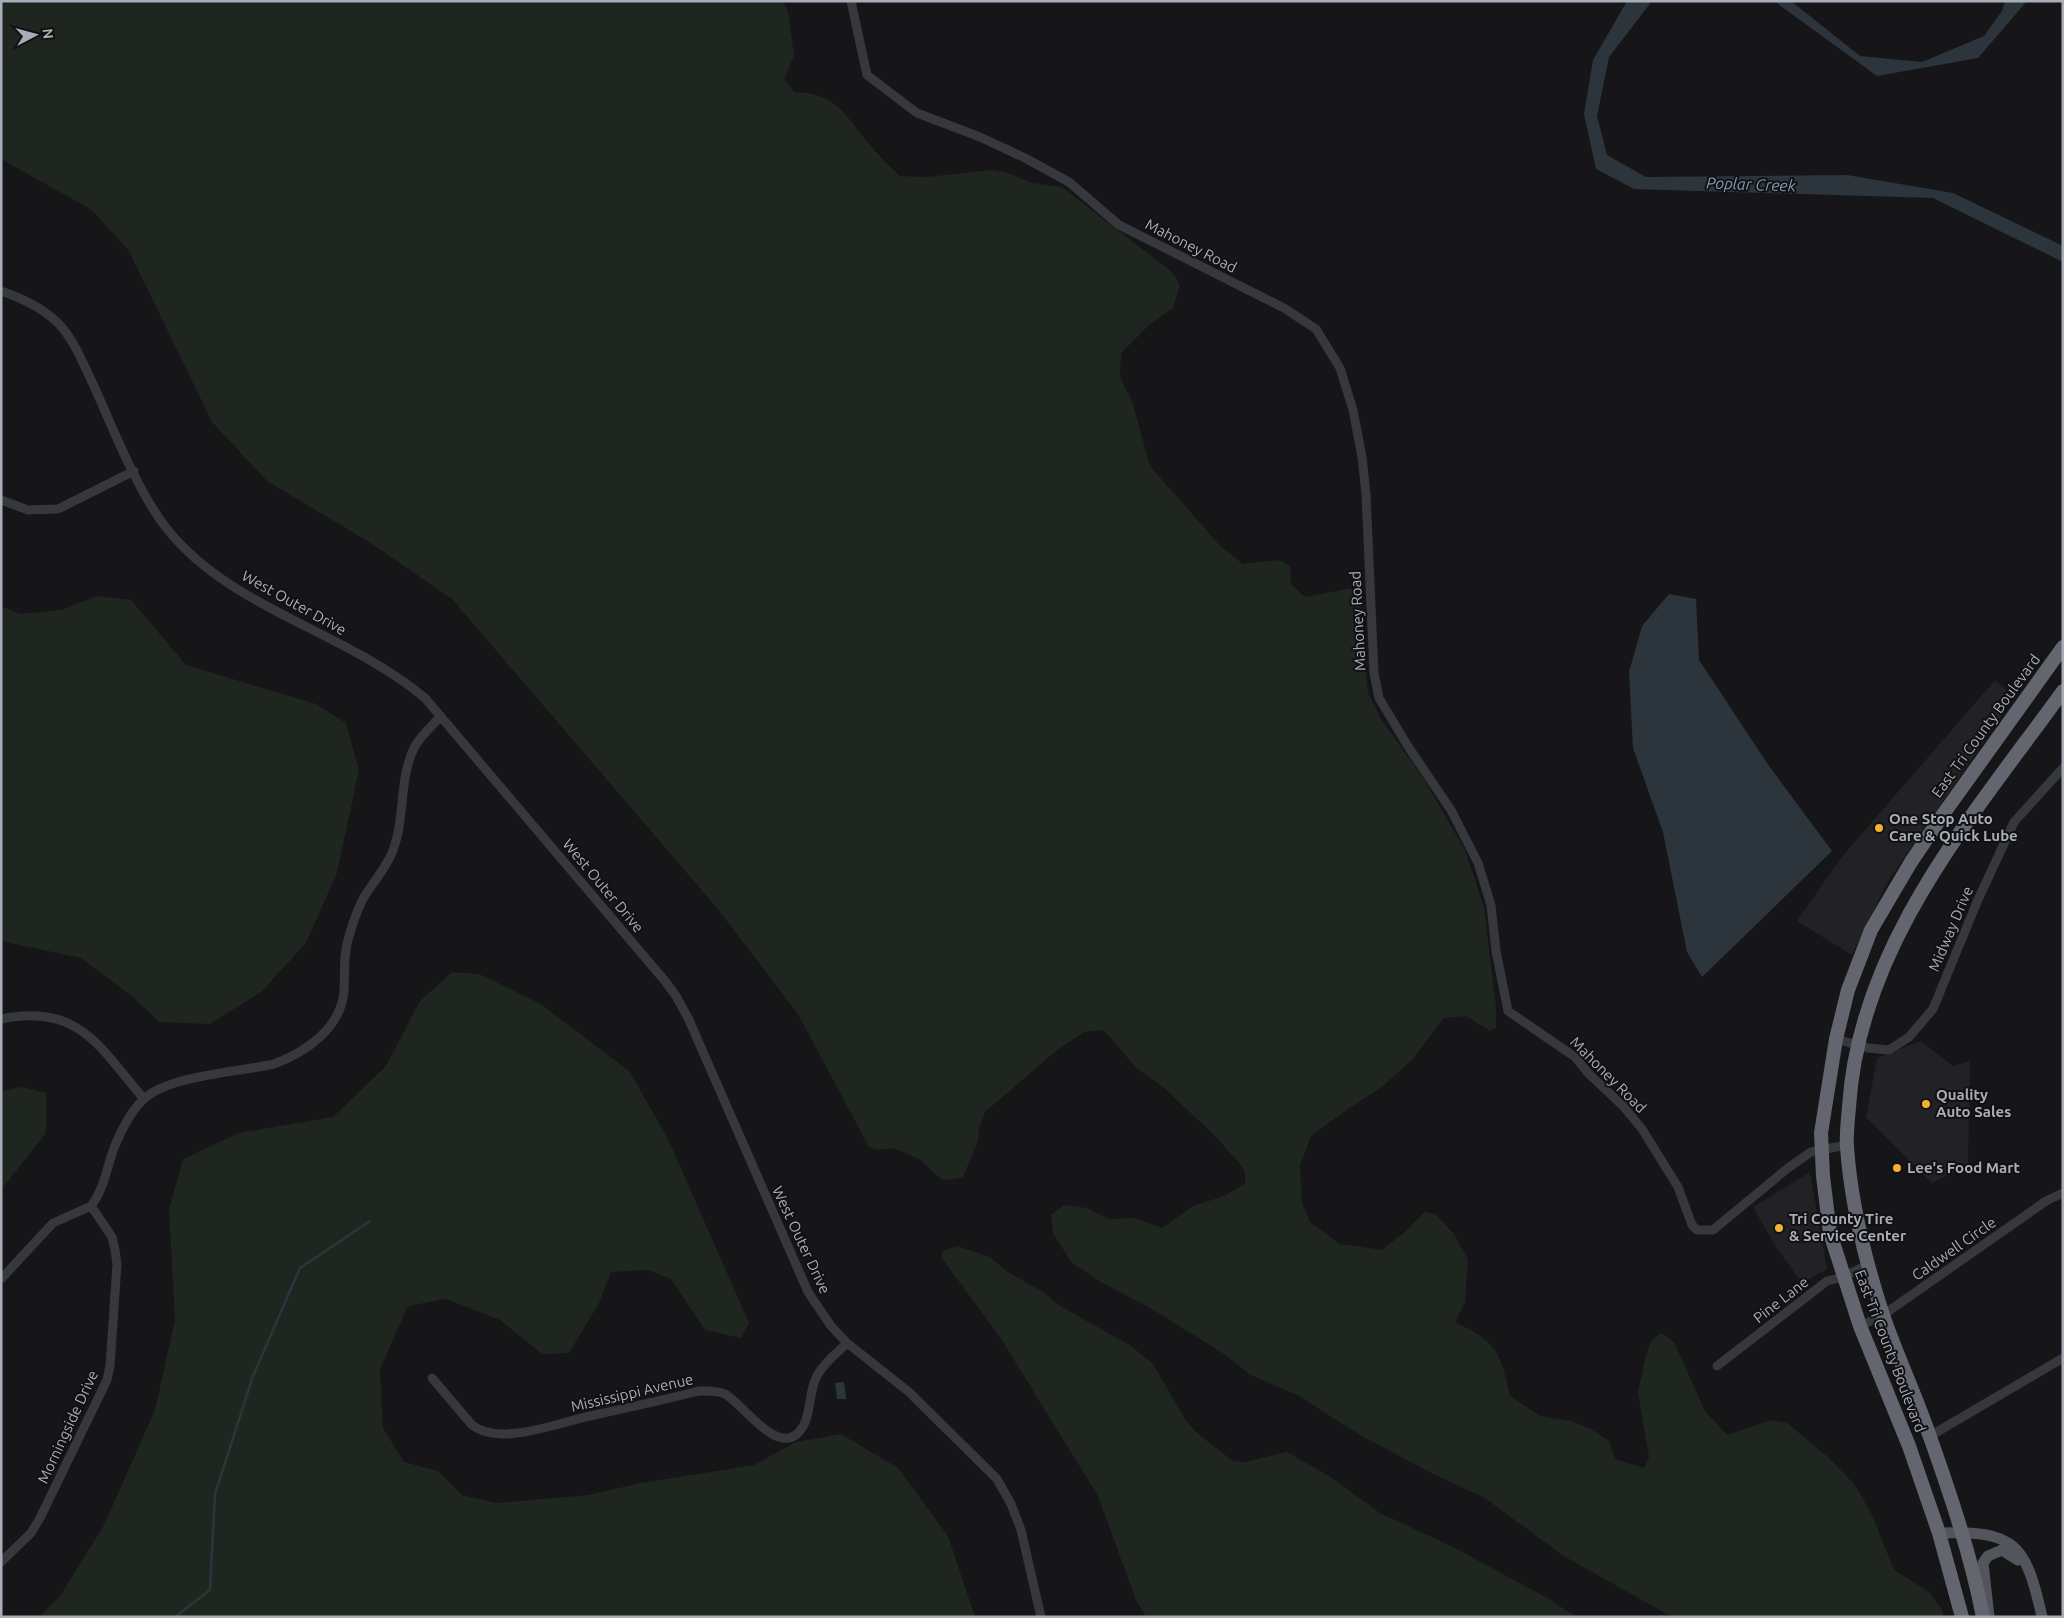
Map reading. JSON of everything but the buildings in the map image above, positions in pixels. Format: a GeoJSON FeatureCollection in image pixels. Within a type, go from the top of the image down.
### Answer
{"type":"FeatureCollection","features":[{"type":"Feature","properties":{"kind":"highway","name":"East Tri County Boulevard"},"geometry":{"type":"LineString","coordinates":[[1962,1617],[1939,1533],[1909,1446],[1860,1326],[1830,1233],[1821,1151],[1821,1133],[1836,1039],[1848,990],[1871,930],[1911,862],[2063,647]]}},
{"type":"Feature","properties":{"kind":"highway","name":"East Tri County Boulevard"},"geometry":{"type":"LineString","coordinates":[[1983,1617],[1961,1532],[1930,1436],[1867,1265],[1859,1231],[1846,1145],[1850,1089],[1857,1045],[1871,997],[1888,953],[1929,878],[2063,691]]}},
{"type":"Feature","properties":{"kind":"main road"},"geometry":{"type":"LineString","coordinates":[[1939,1533],[1992,1534],[2006,1541],[2019,1553],[2029,1567],[2042,1617]]}},
{"type":"Feature","properties":{"kind":"main road"},"geometry":{"type":"LineString","coordinates":[[1989,1617],[1983,1563],[1993,1552],[2002,1550],[2017,1558],[2038,1599]]}},
{"type":"Feature","properties":{"kind":"street","name":"Mahoney Road"},"geometry":{"type":"LineString","coordinates":[[851,1],[867,75],[917,112],[980,137],[1025,158],[1069,182],[1119,225],[1284,308],[1316,329],[1340,368],[1353,410],[1362,457],[1366,494],[1374,673],[1379,698],[1451,810],[1478,863],[1491,905],[1496,951],[1508,1011],[1575,1057],[1588,1073],[1623,1106],[1642,1129],[1678,1187],[1692,1225],[1697,1230],[1713,1230],[1788,1168],[1811,1152],[1846,1145]]}},
{"type":"Feature","properties":{"kind":"street","name":"West Outer Drive"},"geometry":{"type":"LineString","coordinates":[[1,291],[32,304],[45,312],[66,333],[85,366],[134,471],[162,521],[200,562],[260,601],[407,683],[425,698],[676,996],[689,1020],[803,1283],[817,1307],[847,1343],[909,1392],[997,1479],[1011,1504],[1022,1530],[1041,1617]]}},
{"type":"Feature","properties":{"kind":"street"},"geometry":{"type":"LineString","coordinates":[[1,500],[28,510],[58,509],[134,471]]}},
{"type":"Feature","properties":{"kind":"street"},"geometry":{"type":"LineString","coordinates":[[1,1279],[54,1223],[91,1206],[98,1197],[119,1136],[132,1114],[144,1099],[155,1091],[173,1084],[286,1060],[320,1038],[331,1024],[342,1001],[345,952],[353,924],[363,899],[391,855],[396,838],[410,760],[422,737],[441,716]]}},
{"type":"Feature","properties":{"kind":"street","name":"Midway Drive"},"geometry":{"type":"LineString","coordinates":[[1836,1039],[1857,1045],[1889,1050],[1910,1037],[1933,1009],[1977,902],[2014,822],[2063,768]]}},
{"type":"Feature","properties":{"kind":"street"},"geometry":{"type":"LineString","coordinates":[[1,1019],[40,1015],[72,1024],[93,1038],[144,1099]]}},
{"type":"Feature","properties":{"kind":"street","name":"Caldwell Circle"},"geometry":{"type":"LineString","coordinates":[[1860,1326],[1884,1315],[2046,1201],[2063,1193]]}},
{"type":"Feature","properties":{"kind":"street","name":"Morningside Drive"},"geometry":{"type":"LineString","coordinates":[[1,1562],[15,1551],[31,1533],[40,1518],[107,1380],[110,1366],[117,1264],[112,1237],[91,1206]]}},
{"type":"Feature","properties":{"kind":"street","name":"Pine Lane"},"geometry":{"type":"LineString","coordinates":[[1717,1366],[1828,1281],[1843,1277],[1867,1265]]}},
{"type":"Feature","properties":{"kind":"street","name":"Mississippi Avenue"},"geometry":{"type":"LineString","coordinates":[[432,1378],[478,1430],[505,1433],[537,1431],[586,1417],[699,1391],[713,1391],[733,1399],[773,1435],[788,1439],[794,1436],[804,1424],[813,1384],[818,1374],[847,1343]]}},
{"type":"Feature","properties":{"kind":"street"},"geometry":{"type":"LineString","coordinates":[[1930,1436],[2063,1358]]}},
{"type":"Feature","properties":{"kind":"shaded area"},"geometry":{"type":"Polygon","coordinates":[[[1,1],[783,1],[788,12],[794,55],[784,80],[795,92],[822,97],[840,108],[873,149],[900,176],[926,177],[992,170],[1008,173],[1032,183],[1062,187],[1172,272],[1180,285],[1173,308],[1150,324],[1121,353],[1120,377],[1132,401],[1150,466],[1221,547],[1243,564],[1279,560],[1290,566],[1291,584],[1305,597],[1347,589],[1359,590],[1368,693],[1381,719],[1423,778],[1465,850],[1484,907],[1496,1007],[1496,1028],[1490,1031],[1466,1016],[1444,1018],[1412,1060],[1383,1086],[1311,1136],[1300,1165],[1302,1203],[1310,1222],[1340,1244],[1382,1250],[1406,1231],[1424,1212],[1435,1214],[1454,1234],[1468,1260],[1465,1302],[1455,1322],[1480,1336],[1494,1350],[1503,1369],[1510,1396],[1540,1416],[1571,1421],[1591,1429],[1609,1441],[1615,1459],[1644,1468],[1649,1457],[1638,1393],[1645,1358],[1651,1341],[1661,1333],[1674,1342],[1705,1411],[1727,1435],[1771,1420],[1787,1423],[1828,1457],[1855,1485],[1872,1515],[1894,1570],[1928,1591],[1942,1610],[1944,1617],[1672,1617],[1562,1555],[1485,1498],[1435,1475],[1360,1435],[1299,1396],[1251,1375],[1221,1352],[1150,1308],[1101,1282],[1071,1262],[1053,1233],[1051,1215],[1064,1205],[1087,1208],[1108,1219],[1135,1218],[1162,1228],[1193,1206],[1224,1196],[1245,1184],[1245,1172],[1215,1136],[1162,1086],[1136,1068],[1113,1040],[1102,1030],[1084,1032],[1056,1051],[985,1112],[979,1128],[978,1141],[963,1177],[949,1180],[941,1179],[920,1160],[906,1153],[892,1148],[877,1150],[869,1147],[798,1014],[717,908],[452,599],[369,542],[267,481],[212,422],[129,251],[92,210],[1,159],[1,1]]]}},
{"type":"Feature","properties":{"kind":"shaded area"},"geometry":{"type":"Polygon","coordinates":[[[97,596],[131,600],[186,665],[316,704],[346,723],[359,770],[337,873],[306,943],[261,992],[210,1024],[159,1022],[133,997],[81,958],[1,941],[1,606],[20,614],[62,610],[97,596]]]}},
{"type":"Feature","properties":{"kind":"shaded area"},"geometry":{"type":"Polygon","coordinates":[[[1995,680],[2014,697],[1887,883],[1852,955],[1797,921],[1840,859],[1995,680]]]}},
{"type":"Feature","properties":{"kind":"shaded area"},"geometry":{"type":"Polygon","coordinates":[[[452,972],[479,974],[541,1004],[630,1072],[668,1139],[749,1323],[741,1338],[705,1330],[671,1279],[648,1270],[611,1272],[599,1303],[569,1353],[542,1354],[500,1320],[446,1299],[408,1306],[380,1369],[383,1428],[404,1462],[438,1471],[462,1495],[497,1503],[588,1495],[641,1483],[754,1465],[796,1442],[841,1434],[898,1468],[948,1536],[975,1617],[39,1617],[60,1596],[104,1525],[155,1410],[175,1320],[169,1209],[183,1159],[239,1133],[333,1117],[386,1066],[420,1001],[452,972]]]}},
{"type":"Feature","properties":{"kind":"shaded area"},"geometry":{"type":"Polygon","coordinates":[[[1921,1041],[1953,1066],[1970,1061],[1968,1165],[1932,1183],[1866,1117],[1877,1058],[1921,1041]]]}},
{"type":"Feature","properties":{"kind":"shaded area"},"geometry":{"type":"Polygon","coordinates":[[[22,1087],[46,1093],[46,1133],[1,1190],[1,1091],[22,1087]]]}},
{"type":"Feature","properties":{"kind":"shaded area"},"geometry":{"type":"Polygon","coordinates":[[[1810,1172],[1827,1269],[1802,1283],[1776,1247],[1753,1207],[1810,1172]]]}},
{"type":"Feature","properties":{"kind":"shaded area"},"geometry":{"type":"Polygon","coordinates":[[[957,1246],[990,1257],[1008,1272],[1045,1293],[1057,1304],[1131,1346],[1153,1364],[1186,1421],[1198,1434],[1233,1461],[1245,1462],[1287,1452],[1329,1476],[1380,1513],[1453,1547],[1551,1600],[1576,1617],[1146,1617],[1136,1600],[1098,1496],[1000,1337],[941,1257],[943,1251],[957,1246]]]}},
{"type":"Feature","properties":{"kind":"water","name":"Poplar Creek"},"geometry":{"type":"Polygon","coordinates":[[[1627,1],[1652,1],[1609,57],[1597,116],[1607,155],[1646,177],[1847,175],[1953,193],[2063,246],[2063,262],[1933,198],[1634,189],[1596,169],[1584,114],[1593,60],[1627,1]]]}},
{"type":"Feature","properties":{"kind":"water"},"geometry":{"type":"Polygon","coordinates":[[[1774,1],[1791,1],[1860,56],[1922,62],[1984,36],[2002,11],[2005,1],[2027,1],[1978,58],[1877,76],[1774,1]]]}},
{"type":"Feature","properties":{"kind":"water"},"geometry":{"type":"Polygon","coordinates":[[[1669,594],[1696,599],[1699,660],[1769,766],[1832,851],[1702,977],[1687,952],[1663,832],[1633,748],[1629,672],[1642,626],[1669,594]]]}},
{"type":"Feature","properties":{"kind":"water"},"geometry":{"type":"Polygon","coordinates":[[[844,1382],[846,1399],[837,1399],[835,1383],[844,1382]]]}},
{"type":"Feature","properties":{"kind":"waterway"},"geometry":{"type":"LineString","coordinates":[[175,1617],[210,1590],[215,1494],[253,1376],[300,1268],[370,1221]]}},
{"type":"Feature","properties":{"kind":"place","name":"One Stop Auto Care & Quick Lube"},"geometry":{"type":"Point","coordinates":[1879,828]}},
{"type":"Feature","properties":{"kind":"place","name":"Quality Auto Sales"},"geometry":{"type":"Point","coordinates":[1926,1104]}},
{"type":"Feature","properties":{"kind":"place","name":"Lee's Food Mart"},"geometry":{"type":"Point","coordinates":[1897,1168]}},
{"type":"Feature","properties":{"kind":"place","name":"Tri County Tire & Service Center"},"geometry":{"type":"Point","coordinates":[1779,1228]}}]}
